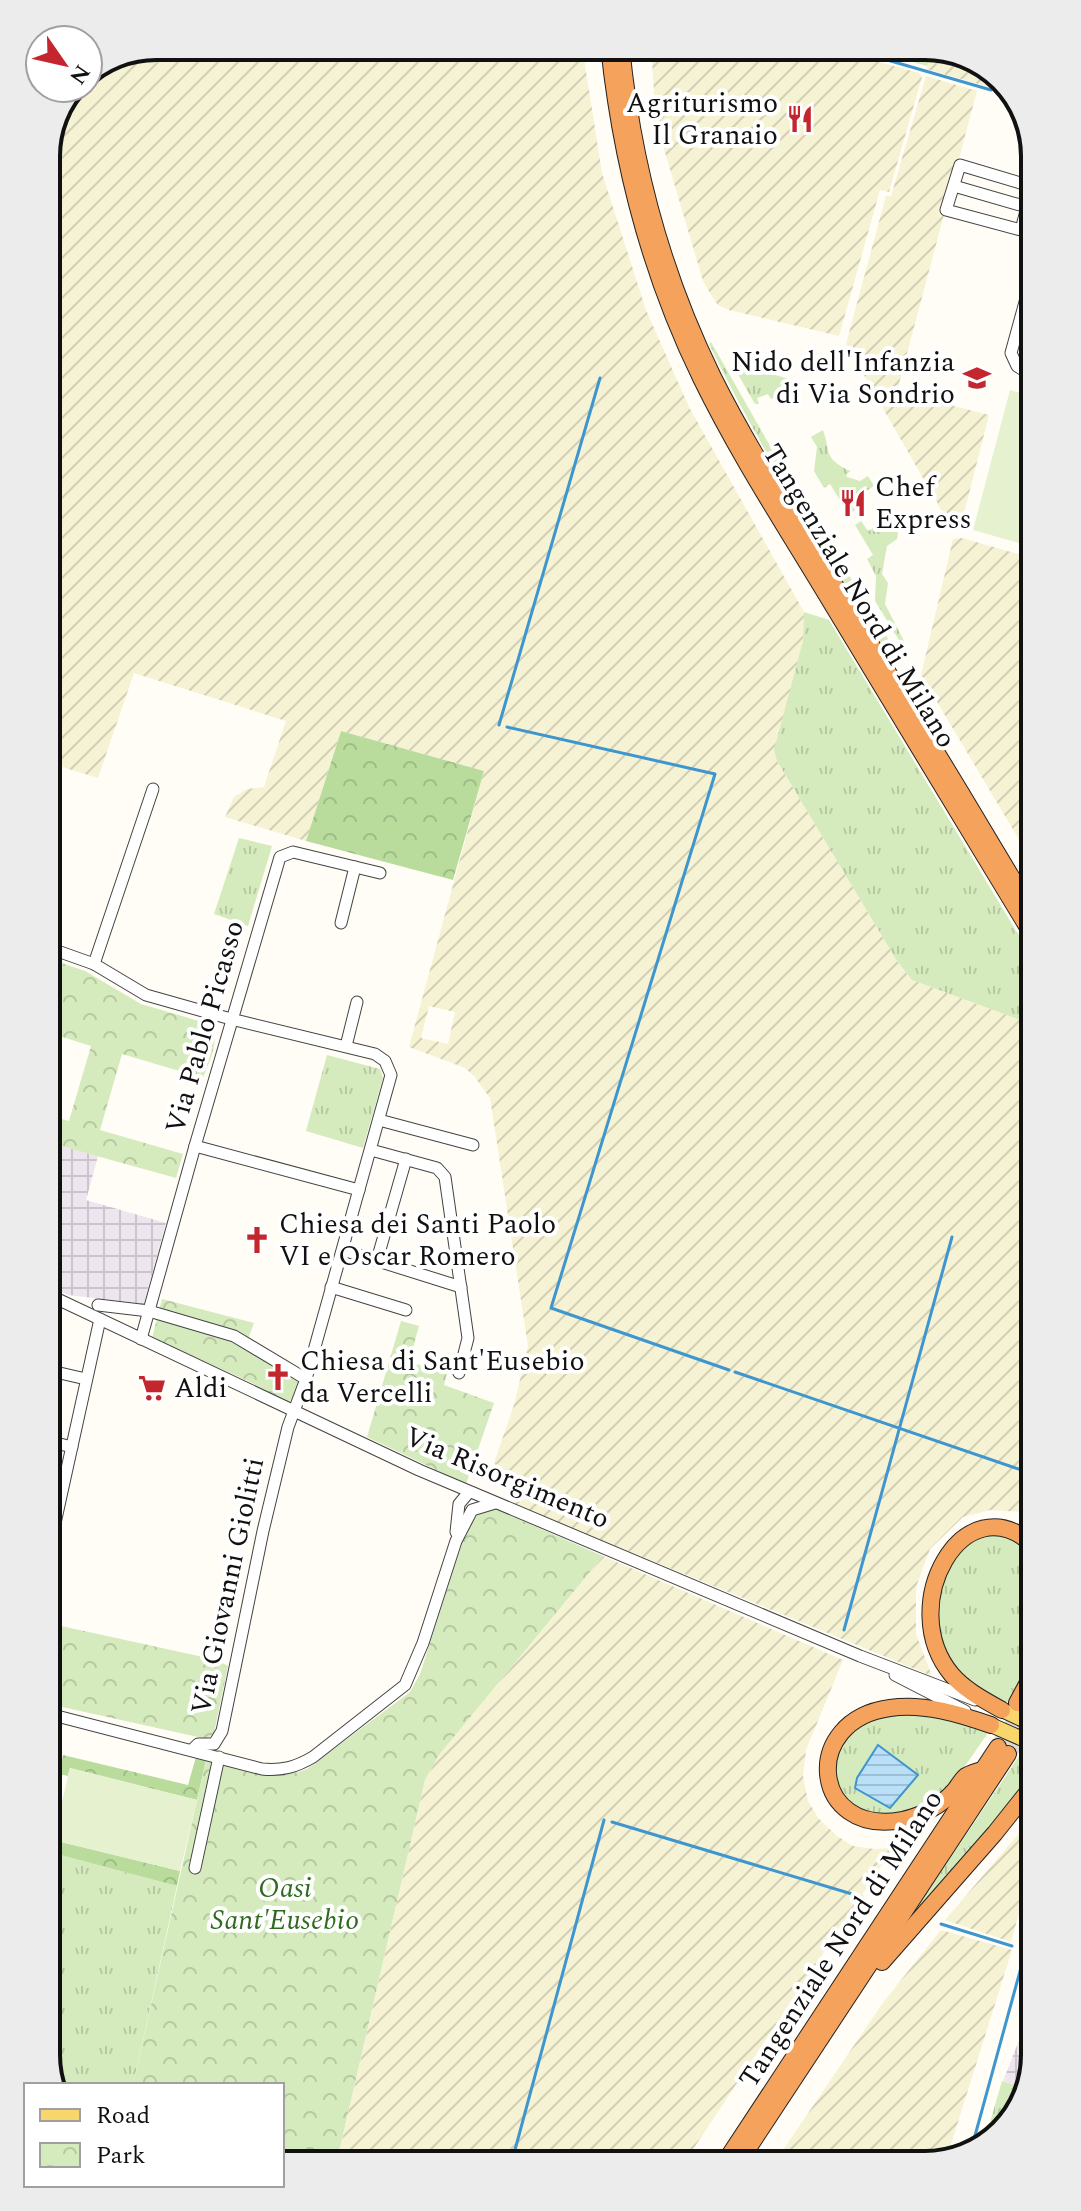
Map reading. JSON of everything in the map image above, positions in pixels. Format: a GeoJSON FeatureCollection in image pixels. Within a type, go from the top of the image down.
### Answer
{"type":"FeatureCollection","features":[{"type":"Feature","properties":{"kind":"highway","name":"Tangenziale Nord di Milano"},"geometry":{"type":"LineString","coordinates":[[611,60],[619,122],[639,215],[666,297],[700,376],[756,477],[1021,916]]}},
{"type":"Feature","properties":{"kind":"highway","name":"Tangenziale Nord di Milano"},"geometry":{"type":"LineString","coordinates":[[623,60],[631,126],[649,207],[671,277],[706,362],[770,478],[1021,893]]}},
{"type":"Feature","properties":{"kind":"highway"},"geometry":{"type":"LineString","coordinates":[[1019,1703],[959,1682],[941,1660],[929,1622],[930,1596],[943,1560],[960,1542],[970,1535],[992,1529],[1004,1529],[1021,1536]]}},
{"type":"Feature","properties":{"kind":"highway"},"geometry":{"type":"LineString","coordinates":[[983,1770],[966,1776],[948,1797],[925,1812],[905,1819],[884,1821],[855,1816],[843,1807],[831,1789],[827,1767],[833,1744],[846,1726],[887,1708],[931,1709],[991,1725]]}},
{"type":"Feature","properties":{"kind":"highway","name":"Tangenziale Nord di Milano"},"geometry":{"type":"LineString","coordinates":[[732,2151],[983,1770],[1003,1750],[747,2151]]}},
{"type":"Feature","properties":{"kind":"highway"},"geometry":{"type":"LineString","coordinates":[[747,2151],[789,2098],[872,1974],[1021,1799]]}},
{"type":"Feature","properties":{"kind":"main road","name":"Via Risorgimento"},"geometry":{"type":"LineString","coordinates":[[991,1725],[1021,1738]]}},
{"type":"Feature","properties":{"kind":"street"},"geometry":{"type":"LineString","coordinates":[[1021,183],[960,165],[946,210],[1021,230]]}},
{"type":"Feature","properties":{"kind":"street"},"geometry":{"type":"LineString","coordinates":[[954,186],[1021,205]]}},
{"type":"Feature","properties":{"kind":"street"},"geometry":{"type":"LineString","coordinates":[[1021,317],[1011,353],[1021,370]]}},
{"type":"Feature","properties":{"kind":"street"},"geometry":{"type":"LineString","coordinates":[[94,964],[153,789]]}},
{"type":"Feature","properties":{"kind":"street","name":"Via Pablo Picasso"},"geometry":{"type":"LineString","coordinates":[[141,1339],[280,857],[293,852],[380,873]]}},
{"type":"Feature","properties":{"kind":"street"},"geometry":{"type":"LineString","coordinates":[[341,923],[355,867]]}},
{"type":"Feature","properties":{"kind":"street"},"geometry":{"type":"LineString","coordinates":[[60,952],[94,964],[146,995],[375,1054],[388,1066],[391,1075],[371,1150],[294,1412]]}},
{"type":"Feature","properties":{"kind":"street"},"geometry":{"type":"LineString","coordinates":[[346,1046],[357,1002]]}},
{"type":"Feature","properties":{"kind":"street"},"geometry":{"type":"LineString","coordinates":[[379,1120],[473,1145]]}},
{"type":"Feature","properties":{"kind":"street"},"geometry":{"type":"LineString","coordinates":[[195,1146],[359,1190]]}},
{"type":"Feature","properties":{"kind":"street"},"geometry":{"type":"LineString","coordinates":[[371,1150],[443,1172],[468,1343],[459,1373]]}},
{"type":"Feature","properties":{"kind":"street"},"geometry":{"type":"LineString","coordinates":[[377,1260],[406,1159]]}},
{"type":"Feature","properties":{"kind":"street"},"geometry":{"type":"LineString","coordinates":[[343,1250],[461,1287]]}},
{"type":"Feature","properties":{"kind":"street"},"geometry":{"type":"LineString","coordinates":[[331,1287],[406,1310]]}},
{"type":"Feature","properties":{"kind":"street","name":"Via Risorgimento"},"geometry":{"type":"LineString","coordinates":[[60,1300],[294,1412],[495,1503],[860,1656],[991,1725]]}},
{"type":"Feature","properties":{"kind":"street"},"geometry":{"type":"LineString","coordinates":[[98,1305],[149,1311],[234,1336],[306,1379]]}},
{"type":"Feature","properties":{"kind":"street"},"geometry":{"type":"LineString","coordinates":[[60,1501],[100,1319]]}},
{"type":"Feature","properties":{"kind":"street"},"geometry":{"type":"LineString","coordinates":[[60,1373],[86,1379]]}},
{"type":"Feature","properties":{"kind":"street","name":"Via Giovanni Giolitti"},"geometry":{"type":"LineString","coordinates":[[192,1750],[198,1744],[214,1744],[220,1737],[263,1531],[294,1412]]}},
{"type":"Feature","properties":{"kind":"street"},"geometry":{"type":"LineString","coordinates":[[60,1444],[72,1447]]}},
{"type":"Feature","properties":{"kind":"street"},"geometry":{"type":"LineString","coordinates":[[430,1474],[459,1504]]}},
{"type":"Feature","properties":{"kind":"street"},"geometry":{"type":"LineString","coordinates":[[60,1717],[275,1770],[297,1767],[399,1691],[409,1678],[456,1541],[472,1510],[471,1492]]}},
{"type":"Feature","properties":{"kind":"street"},"geometry":{"type":"LineString","coordinates":[[456,1541],[459,1504],[471,1492]]}},
{"type":"Feature","properties":{"kind":"street"},"geometry":{"type":"LineString","coordinates":[[472,1510],[495,1503]]}},
{"type":"Feature","properties":{"kind":"street","name":"Via Risorgimento"},"geometry":{"type":"LineString","coordinates":[[860,1656],[1019,1703]]}},
{"type":"Feature","properties":{"kind":"street","name":"Via Giovanni Giolitti"},"geometry":{"type":"LineString","coordinates":[[195,1868],[219,1757]]}},
{"type":"Feature","properties":{"kind":"shaded area"},"geometry":{"type":"Polygon","coordinates":[[[584,60],[602,173],[646,310],[689,407],[804,612],[803,641],[777,761],[897,961],[912,980],[1021,1020],[1021,1512],[990,1510],[963,1517],[930,1549],[916,1587],[916,1634],[932,1676],[514,1504],[494,1463],[514,1405],[528,1346],[490,1098],[465,1068],[409,1047],[484,771],[341,731],[306,841],[225,817],[234,797],[247,789],[264,787],[286,721],[134,673],[98,778],[60,766],[60,150],[63,131],[76,104],[104,104],[104,76],[125,65],[144,61],[584,60]],[[429,1006],[421,1038],[448,1044],[455,1012],[429,1006]]]}},
{"type":"Feature","properties":{"kind":"shaded area"},"geometry":{"type":"Polygon","coordinates":[[[652,60],[872,60],[919,73],[922,77],[889,192],[880,190],[839,336],[718,305],[703,281],[656,122],[652,60]]]}},
{"type":"Feature","properties":{"kind":"shaded area"},"geometry":{"type":"Polygon","coordinates":[[[929,60],[956,65],[989,86],[989,87],[926,69],[929,60]]]}},
{"type":"Feature","properties":{"kind":"shaded area"},"geometry":{"type":"Polygon","coordinates":[[[926,76],[977,91],[897,391],[989,415],[960,529],[954,532],[846,344],[886,196],[891,196],[926,76]]]}},
{"type":"Feature","properties":{"kind":"shaded area"},"geometry":{"type":"Polygon","coordinates":[[[962,538],[1021,555],[1021,843],[921,675],[953,539],[962,538]]]}},
{"type":"Feature","properties":{"kind":"shaded area"},"geometry":{"type":"Polygon","coordinates":[[[60,1146],[98,1156],[86,1200],[166,1223],[144,1304],[68,1295],[60,1291],[60,1146]]]}},
{"type":"Feature","properties":{"kind":"shaded area"},"geometry":{"type":"Polygon","coordinates":[[[603,1556],[843,1660],[806,1750],[803,1776],[808,1801],[819,1819],[853,1846],[893,1848],[692,2151],[340,2151],[425,1780],[439,1755],[603,1556]]]}},
{"type":"Feature","properties":{"kind":"shaded area"},"geometry":{"type":"Polygon","coordinates":[[[1021,1831],[1021,1906],[1011,1942],[945,1920],[1021,1831]]]}},
{"type":"Feature","properties":{"kind":"shaded area"},"geometry":{"type":"Polygon","coordinates":[[[941,1930],[1012,1950],[950,2147],[925,2151],[782,2151],[882,2004],[941,1930]]]}},
{"type":"Feature","properties":{"kind":"shaded area"},"geometry":{"type":"Polygon","coordinates":[[[1021,2035],[1016,2085],[1003,2081],[1021,2035]]]}},
{"type":"Feature","properties":{"kind":"green space"},"geometry":{"type":"Polygon","coordinates":[[[906,60],[928,60],[927,66],[906,60]]]}},
{"type":"Feature","properties":{"kind":"green space"},"geometry":{"type":"Polygon","coordinates":[[[711,342],[798,495],[883,629],[899,661],[898,665],[890,659],[773,464],[729,385],[709,344],[711,342]]]}},
{"type":"Feature","properties":{"kind":"green space"},"geometry":{"type":"Polygon","coordinates":[[[739,365],[793,380],[800,391],[797,393],[792,381],[776,390],[779,396],[771,399],[768,394],[757,398],[759,404],[755,404],[735,369],[739,365]]]}},
{"type":"Feature","properties":{"kind":"green space"},"geometry":{"type":"Polygon","coordinates":[[[1010,390],[1021,393],[1021,544],[973,530],[1010,390]]]}},
{"type":"Feature","properties":{"kind":"green space"},"geometry":{"type":"Polygon","coordinates":[[[823,430],[832,458],[850,471],[847,477],[860,481],[868,476],[874,486],[850,501],[855,510],[849,515],[830,484],[824,488],[814,471],[817,447],[811,437],[823,430]]]}},
{"type":"Feature","properties":{"kind":"green space"},"geometry":{"type":"Polygon","coordinates":[[[891,509],[899,524],[897,539],[887,546],[882,574],[888,583],[885,604],[904,641],[902,645],[875,601],[876,576],[867,559],[873,555],[855,525],[861,521],[868,531],[891,517],[888,511],[891,509]]]}},
{"type":"Feature","properties":{"kind":"green space"},"geometry":{"type":"Polygon","coordinates":[[[804,612],[829,620],[1021,939],[1021,1020],[912,980],[897,961],[777,761],[774,750],[803,641],[804,612]]]}},
{"type":"Feature","properties":{"kind":"green space"},"geometry":{"type":"Polygon","coordinates":[[[341,731],[484,771],[453,880],[306,841],[341,731]]]}},
{"type":"Feature","properties":{"kind":"green space"},"geometry":{"type":"Polygon","coordinates":[[[239,838],[272,846],[248,926],[214,914],[239,838]]]}},
{"type":"Feature","properties":{"kind":"green space"},"geometry":{"type":"Polygon","coordinates":[[[60,962],[85,971],[141,1004],[209,1024],[213,1030],[213,1050],[203,1078],[122,1054],[100,1130],[183,1154],[176,1178],[60,1146],[60,1119],[69,1121],[91,1046],[60,1036],[60,962]]]}},
{"type":"Feature","properties":{"kind":"green space"},"geometry":{"type":"Polygon","coordinates":[[[327,1055],[380,1069],[383,1078],[363,1148],[306,1131],[327,1055]]]}},
{"type":"Feature","properties":{"kind":"green space"},"geometry":{"type":"Polygon","coordinates":[[[162,1299],[254,1323],[246,1344],[301,1379],[295,1399],[287,1402],[152,1338],[162,1299]]]}},
{"type":"Feature","properties":{"kind":"green space"},"geometry":{"type":"Polygon","coordinates":[[[401,1321],[419,1326],[409,1362],[447,1373],[444,1385],[494,1403],[466,1484],[367,1437],[401,1321]]]}},
{"type":"Feature","properties":{"kind":"green space","name":"Oasi Sant'Eusebio"},"geometry":{"type":"Polygon","coordinates":[[[493,1508],[603,1556],[439,1755],[425,1780],[339,2151],[284,2151],[284,2083],[133,2083],[206,1760],[269,1774],[307,1769],[410,1692],[420,1674],[468,1525],[480,1512],[493,1508]]]}},
{"type":"Feature","properties":{"kind":"green space"},"geometry":{"type":"Polygon","coordinates":[[[1004,1533],[1021,1544],[1021,1681],[1006,1705],[965,1682],[936,1638],[939,1579],[969,1540],[1004,1533]]]}},
{"type":"Feature","properties":{"kind":"green space"},"geometry":{"type":"Polygon","coordinates":[[[60,1626],[217,1660],[228,1666],[214,1733],[207,1739],[60,1707],[60,1626]]]}},
{"type":"Feature","properties":{"kind":"green space"},"geometry":{"type":"Polygon","coordinates":[[[913,1710],[990,1730],[947,1792],[914,1813],[861,1814],[831,1780],[831,1756],[861,1721],[913,1710]]]}},
{"type":"Feature","properties":{"kind":"green space"},"geometry":{"type":"Polygon","coordinates":[[[1021,1753],[1021,1793],[903,1928],[1021,1753]]]}},
{"type":"Feature","properties":{"kind":"green space"},"geometry":{"type":"Polygon","coordinates":[[[63,1755],[188,1785],[196,1757],[206,1760],[197,1800],[70,1768],[68,1776],[60,1774],[63,1755]]]}},
{"type":"Feature","properties":{"kind":"green space"},"geometry":{"type":"Polygon","coordinates":[[[70,1768],[197,1800],[180,1871],[60,1842],[60,1810],[70,1768]]]}},
{"type":"Feature","properties":{"kind":"green space"},"geometry":{"type":"Polygon","coordinates":[[[60,1842],[180,1871],[177,1886],[60,1855],[60,1842]]]}},
{"type":"Feature","properties":{"kind":"green space"},"geometry":{"type":"Polygon","coordinates":[[[60,1855],[177,1886],[133,2083],[64,2083],[60,2055],[60,1855]]]}},
{"type":"Feature","properties":{"kind":"green space"},"geometry":{"type":"Polygon","coordinates":[[[1002,2081],[1016,2085],[1005,2108],[989,2126],[1002,2081]]]}},
{"type":"Feature","properties":{"kind":"water"},"geometry":{"type":"Polygon","coordinates":[[[878,1745],[918,1775],[890,1808],[855,1788],[857,1778],[878,1745]]]}},
{"type":"Feature","properties":{"kind":"waterway"},"geometry":{"type":"LineString","coordinates":[[887,60],[991,90]]}},
{"type":"Feature","properties":{"kind":"waterway"},"geometry":{"type":"LineString","coordinates":[[499,725],[600,378]]}},
{"type":"Feature","properties":{"kind":"waterway"},"geometry":{"type":"LineString","coordinates":[[507,727],[715,774],[551,1308],[729,1370]]}},
{"type":"Feature","properties":{"kind":"waterway"},"geometry":{"type":"LineString","coordinates":[[844,1630],[952,1237]]}},
{"type":"Feature","properties":{"kind":"waterway"},"geometry":{"type":"LineString","coordinates":[[735,1372],[1021,1470]]}},
{"type":"Feature","properties":{"kind":"waterway"},"geometry":{"type":"LineString","coordinates":[[515,2151],[604,1820]]}},
{"type":"Feature","properties":{"kind":"waterway"},"geometry":{"type":"LineString","coordinates":[[612,1822],[862,1897]]}},
{"type":"Feature","properties":{"kind":"waterway"},"geometry":{"type":"LineString","coordinates":[[941,1924],[1012,1946]]}},
{"type":"Feature","properties":{"kind":"waterway"},"geometry":{"type":"LineString","coordinates":[[975,2137],[1021,1968]]}},
{"type":"Feature","properties":{"kind":"tunnel"},"geometry":{"type":"LineString","coordinates":[[998,1747],[1021,1712]]}},
{"type":"Feature","properties":{"kind":"tunnel"},"geometry":{"type":"LineString","coordinates":[[1008,1754],[1021,1735]]}},
{"type":"Feature","properties":{"kind":"place","name":"Agriturismo Il Granaio"},"geometry":{"type":"Point","coordinates":[800,119]}},
{"type":"Feature","properties":{"kind":"place","name":"Nido dell'Infanzia di Via Sondrio"},"geometry":{"type":"Point","coordinates":[977,378]}},
{"type":"Feature","properties":{"kind":"place","name":"Chef Express"},"geometry":{"type":"Point","coordinates":[853,503]}},
{"type":"Feature","properties":{"kind":"place","name":"Chiesa dei Santi Paolo VI e Oscar Romero"},"geometry":{"type":"Point","coordinates":[257,1240]}},
{"type":"Feature","properties":{"kind":"place","name":"Chiesa di Sant'Eusebio da Vercelli"},"geometry":{"type":"Point","coordinates":[278,1377]}},
{"type":"Feature","properties":{"kind":"place","name":"Aldi"},"geometry":{"type":"Point","coordinates":[152,1388]}}]}
